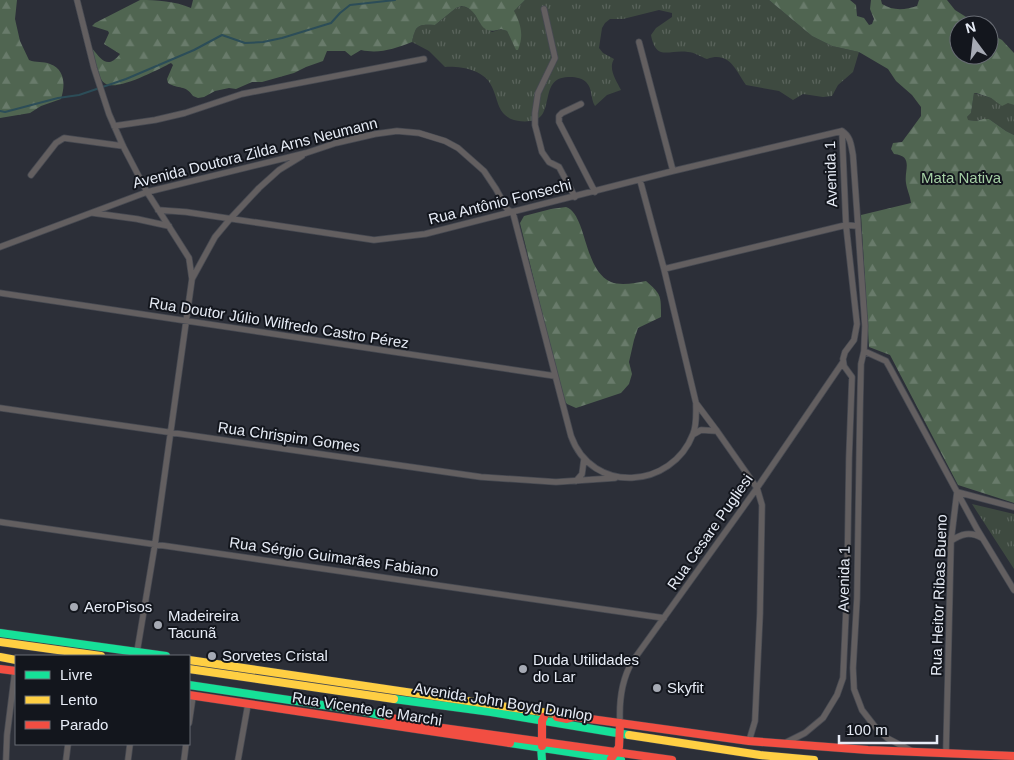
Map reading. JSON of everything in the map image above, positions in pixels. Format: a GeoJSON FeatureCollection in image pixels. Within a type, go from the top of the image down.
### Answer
{"type":"FeatureCollection","features":[{"type":"Feature","properties":{"kind":"street"},"geometry":{"type":"LineString","coordinates":[[77,0],[81,22],[98,80],[114,126],[147,192],[189,258],[192,279],[155,544],[137,652]]}},
{"type":"Feature","properties":{"kind":"street"},"geometry":{"type":"LineString","coordinates":[[544,9],[555,58],[553,65],[541,83],[538,93],[535,125],[542,152],[549,162],[559,167],[574,196]]}},
{"type":"Feature","properties":{"kind":"street"},"geometry":{"type":"LineString","coordinates":[[639,42],[673,171]]}},
{"type":"Feature","properties":{"kind":"street"},"geometry":{"type":"LineString","coordinates":[[114,126],[185,113],[242,94],[424,59]]}},
{"type":"Feature","properties":{"kind":"street"},"geometry":{"type":"LineString","coordinates":[[582,104],[562,113],[559,116],[559,122],[596,192]]}},
{"type":"Feature","properties":{"kind":"street","name":"Avenida Doutora Zilda Arns Neumann"},"geometry":{"type":"LineString","coordinates":[[0,247],[147,192],[306,153],[336,143],[397,131],[419,133],[445,141],[458,148],[477,163],[496,189],[507,210],[513,213]]}},
{"type":"Feature","properties":{"kind":"street","name":"Rua Antônio Fonsechi"},"geometry":{"type":"LineString","coordinates":[[158,210],[186,212],[374,240],[425,234],[673,171],[842,131]]}},
{"type":"Feature","properties":{"kind":"street","name":"Avenida 1"},"geometry":{"type":"LineString","coordinates":[[782,744],[805,733],[823,718],[837,695],[843,678],[848,588],[852,377],[845,365],[844,356],[854,340],[857,324],[846,225],[842,131]]}},
{"type":"Feature","properties":{"kind":"street","name":"Avenida 1"},"geometry":{"type":"LineString","coordinates":[[842,131],[851,142],[865,326],[864,351],[861,364],[854,690],[862,710],[876,728],[894,742],[915,752]]}},
{"type":"Feature","properties":{"kind":"street"},"geometry":{"type":"LineString","coordinates":[[31,174],[56,143],[64,138],[123,146]]}},
{"type":"Feature","properties":{"kind":"street"},"geometry":{"type":"LineString","coordinates":[[192,279],[216,237],[230,219],[279,170],[306,153]]}},
{"type":"Feature","properties":{"kind":"street"},"geometry":{"type":"LineString","coordinates":[[640,180],[664,269],[696,404],[717,430],[757,488],[762,505],[760,614],[755,721],[749,741]]}},
{"type":"Feature","properties":{"kind":"street","name":"Avenida Doutora Zilda Arns Neumann"},"geometry":{"type":"LineString","coordinates":[[91,213],[137,219],[169,226]]}},
{"type":"Feature","properties":{"kind":"street"},"geometry":{"type":"LineString","coordinates":[[513,213],[554,376],[573,442],[584,459],[582,474],[576,482]]}},
{"type":"Feature","properties":{"kind":"street"},"geometry":{"type":"LineString","coordinates":[[664,269],[846,225],[857,226]]}},
{"type":"Feature","properties":{"kind":"street","name":"Rua Doutor Júlio Wilfredo Castro Pérez"},"geometry":{"type":"LineString","coordinates":[[0,293],[554,376]]}},
{"type":"Feature","properties":{"kind":"street"},"geometry":{"type":"LineString","coordinates":[[864,351],[886,361],[957,492],[1014,590]]}},
{"type":"Feature","properties":{"kind":"street"},"geometry":{"type":"LineString","coordinates":[[845,365],[853,369],[861,364]]}},
{"type":"Feature","properties":{"kind":"street","name":"Rua Cesare Pugliesi"},"geometry":{"type":"LineString","coordinates":[[620,723],[621,694],[626,672],[845,365]]}},
{"type":"Feature","properties":{"kind":"street","name":"Rua Chrispim Gomes"},"geometry":{"type":"LineString","coordinates":[[0,408],[481,477],[576,482],[636,478],[657,473],[672,465],[682,454],[694,434],[696,404]]}},
{"type":"Feature","properties":{"kind":"street"},"geometry":{"type":"LineString","coordinates":[[694,434],[702,430],[717,430]]}},
{"type":"Feature","properties":{"kind":"street","name":"Rua Chrispim Gomes"},"geometry":{"type":"LineString","coordinates":[[584,459],[595,469],[618,478]]}},
{"type":"Feature","properties":{"kind":"street"},"geometry":{"type":"LineString","coordinates":[[957,492],[1014,507]]}},
{"type":"Feature","properties":{"kind":"street","name":"Rua Heitor Ribas Bueno"},"geometry":{"type":"LineString","coordinates":[[946,752],[951,541],[957,492]]}},
{"type":"Feature","properties":{"kind":"street","name":"Rua Sérgio Guimarães Fabiano"},"geometry":{"type":"LineString","coordinates":[[0,522],[664,618]]}},
{"type":"Feature","properties":{"kind":"street"},"geometry":{"type":"LineString","coordinates":[[951,541],[966,534],[972,534],[984,539]]}},
{"type":"Feature","properties":{"kind":"street"},"geometry":{"type":"LineString","coordinates":[[0,633],[159,655]]}},
{"type":"Feature","properties":{"kind":"street"},"geometry":{"type":"LineString","coordinates":[[0,642],[94,655]]}},
{"type":"Feature","properties":{"kind":"street"},"geometry":{"type":"LineString","coordinates":[[0,657],[15,660]]}},
{"type":"Feature","properties":{"kind":"street","name":"Avenida John Boyd Dunlop"},"geometry":{"type":"LineString","coordinates":[[190,660],[749,741],[915,752],[1014,756]]}},
{"type":"Feature","properties":{"kind":"street"},"geometry":{"type":"LineString","coordinates":[[0,669],[15,671],[3,734],[6,760]]}},
{"type":"Feature","properties":{"kind":"street","name":"Avenida John Boyd Dunlop"},"geometry":{"type":"LineString","coordinates":[[190,669],[491,712],[760,755],[814,760]]}},
{"type":"Feature","properties":{"kind":"street"},"geometry":{"type":"LineString","coordinates":[[190,685],[363,711],[421,726],[616,757]]}},
{"type":"Feature","properties":{"kind":"street"},"geometry":{"type":"LineString","coordinates":[[190,710],[191,696]]}},
{"type":"Feature","properties":{"kind":"street","name":"Rua Vicente de Marchi"},"geometry":{"type":"LineString","coordinates":[[191,696],[473,739],[542,744]]}},
{"type":"Feature","properties":{"kind":"street"},"geometry":{"type":"LineString","coordinates":[[238,760],[248,704]]}},
{"type":"Feature","properties":{"kind":"street"},"geometry":{"type":"LineString","coordinates":[[542,760],[542,721],[544,717],[567,719],[574,717]]}},
{"type":"Feature","properties":{"kind":"street"},"geometry":{"type":"LineString","coordinates":[[616,757],[620,723]]}},
{"type":"Feature","properties":{"kind":"street"},"geometry":{"type":"LineString","coordinates":[[542,744],[559,750],[616,757],[672,760]]}},
{"type":"Feature","properties":{"kind":"street"},"geometry":{"type":"LineString","coordinates":[[66,760],[68,745]]}},
{"type":"Feature","properties":{"kind":"street"},"geometry":{"type":"LineString","coordinates":[[128,760],[130,745]]}},
{"type":"Feature","properties":{"kind":"street"},"geometry":{"type":"LineString","coordinates":[[184,760],[186,745]]}},
{"type":"Feature","properties":{"kind":"street"},"geometry":{"type":"LineString","coordinates":[[559,750],[559,760]]}},
{"type":"Feature","properties":{"kind":"green space"},"geometry":{"type":"Polygon","coordinates":[[[0,0],[17,0],[15,19],[20,41],[29,60],[47,63],[59,70],[62,74],[63,89],[61,99],[41,106],[30,113],[0,118],[0,0]]]}},
{"type":"Feature","properties":{"kind":"green space"},"geometry":{"type":"Polygon","coordinates":[[[140,0],[166,1],[191,8],[193,0],[525,0],[514,11],[521,30],[518,50],[516,50],[507,31],[501,29],[487,30],[469,9],[462,6],[456,8],[435,25],[421,25],[416,29],[412,42],[399,47],[380,51],[361,50],[351,56],[345,51],[327,51],[323,61],[294,73],[262,82],[252,82],[236,89],[229,88],[215,91],[198,98],[184,88],[168,83],[167,79],[173,65],[171,63],[120,85],[106,84],[100,77],[92,48],[102,60],[109,62],[116,59],[120,54],[104,44],[109,33],[108,31],[92,26],[140,0]]]}},
{"type":"Feature","properties":{"kind":"green space"},"geometry":{"type":"Polygon","coordinates":[[[525,0],[769,0],[812,36],[832,46],[859,52],[853,72],[838,85],[832,96],[823,97],[803,94],[793,100],[779,91],[746,85],[731,63],[721,57],[707,59],[690,52],[664,52],[656,49],[651,35],[656,28],[672,17],[672,13],[659,10],[623,19],[610,19],[602,28],[599,48],[603,53],[614,59],[612,71],[621,90],[607,95],[595,106],[590,88],[582,79],[568,77],[559,79],[549,91],[546,106],[538,119],[523,121],[511,119],[503,113],[489,81],[484,77],[465,68],[445,67],[429,51],[412,42],[418,27],[421,25],[435,25],[456,8],[463,6],[472,10],[481,24],[492,32],[501,29],[507,31],[516,49],[514,11],[525,0]]]}},
{"type":"Feature","properties":{"kind":"green space","name":"Mata Nativa"},"geometry":{"type":"Polygon","coordinates":[[[769,0],[850,0],[856,5],[857,16],[864,18],[869,25],[872,24],[874,19],[870,9],[871,0],[881,0],[882,4],[890,8],[899,9],[917,6],[919,0],[947,0],[955,10],[963,15],[949,15],[949,65],[999,65],[999,38],[1014,53],[1014,105],[1008,103],[1002,106],[991,98],[974,93],[971,113],[967,117],[968,120],[976,121],[989,119],[1014,135],[1014,503],[958,485],[890,355],[869,347],[861,215],[911,203],[906,183],[906,161],[900,155],[894,154],[891,149],[893,143],[902,142],[921,116],[921,107],[912,95],[896,81],[888,69],[859,52],[832,46],[812,36],[769,0]]]}},
{"type":"Feature","properties":{"kind":"green space"},"geometry":{"type":"Polygon","coordinates":[[[974,93],[991,98],[1002,105],[1008,102],[1014,105],[1014,135],[989,119],[967,120],[971,113],[974,93]]]}},
{"type":"Feature","properties":{"kind":"green space"},"geometry":{"type":"Polygon","coordinates":[[[566,207],[573,212],[578,220],[590,255],[602,276],[611,282],[619,284],[646,281],[660,296],[661,304],[661,317],[638,328],[629,362],[632,374],[629,384],[621,393],[576,408],[567,404],[563,399],[520,223],[524,216],[566,207]]]}},
{"type":"Feature","properties":{"kind":"green space"},"geometry":{"type":"Polygon","coordinates":[[[972,504],[1014,514],[1014,569],[972,504]]]}},
{"type":"Feature","properties":{"kind":"waterway"},"geometry":{"type":"LineString","coordinates":[[0,111],[5,112],[58,98],[79,95],[126,79],[194,50],[222,35],[245,43],[263,42],[331,23],[350,5],[395,0]]}},
{"type":"Feature","properties":{"kind":"traffic: fast"},"geometry":{"type":"LineString","coordinates":[[0,633],[159,655]]}},
{"type":"Feature","properties":{"kind":"traffic: fast"},"geometry":{"type":"LineString","coordinates":[[190,685],[363,711],[388,717]]}},
{"type":"Feature","properties":{"kind":"traffic: fast"},"geometry":{"type":"LineString","coordinates":[[394,699],[491,712],[629,735]]}},
{"type":"Feature","properties":{"kind":"traffic: fast"},"geometry":{"type":"LineString","coordinates":[[510,743],[621,760]]}},
{"type":"Feature","properties":{"kind":"traffic: fast"},"geometry":{"type":"LineString","coordinates":[[541,747],[542,760]]}},
{"type":"Feature","properties":{"kind":"traffic: slow"},"geometry":{"type":"LineString","coordinates":[[0,642],[94,655]]}},
{"type":"Feature","properties":{"kind":"traffic: slow"},"geometry":{"type":"LineString","coordinates":[[0,657],[15,660]]}},
{"type":"Feature","properties":{"kind":"traffic: slow"},"geometry":{"type":"LineString","coordinates":[[190,660],[576,717]]}},
{"type":"Feature","properties":{"kind":"traffic: slow"},"geometry":{"type":"LineString","coordinates":[[190,669],[394,699]]}},
{"type":"Feature","properties":{"kind":"traffic: slow"},"geometry":{"type":"LineString","coordinates":[[629,735],[760,755],[814,760]]}},
{"type":"Feature","properties":{"kind":"traffic: jam"},"geometry":{"type":"LineString","coordinates":[[0,669],[15,671]]}},
{"type":"Feature","properties":{"kind":"traffic: jam"},"geometry":{"type":"LineString","coordinates":[[190,695],[510,743]]}},
{"type":"Feature","properties":{"kind":"traffic: jam"},"geometry":{"type":"LineString","coordinates":[[388,717],[421,725],[672,760]]}},
{"type":"Feature","properties":{"kind":"traffic: jam"},"geometry":{"type":"LineString","coordinates":[[542,746],[542,721],[544,717]]}},
{"type":"Feature","properties":{"kind":"traffic: jam"},"geometry":{"type":"LineString","coordinates":[[557,717],[567,719],[574,717]]}},
{"type":"Feature","properties":{"kind":"traffic: jam"},"geometry":{"type":"LineString","coordinates":[[576,717],[749,741],[868,750],[1014,756]]}},
{"type":"Feature","properties":{"kind":"traffic: jam"},"geometry":{"type":"LineString","coordinates":[[611,759],[619,747],[620,723]]}},
{"type":"Feature","properties":{"kind":"place","name":"AeroPisos"},"geometry":{"type":"Point","coordinates":[74,607]}},
{"type":"Feature","properties":{"kind":"place","name":"Madeireira Tacunã"},"geometry":{"type":"Point","coordinates":[158,625]}},
{"type":"Feature","properties":{"kind":"place","name":"Sorvetes Cristal"},"geometry":{"type":"Point","coordinates":[212,656]}},
{"type":"Feature","properties":{"kind":"place","name":"Duda Utilidades do Lar"},"geometry":{"type":"Point","coordinates":[523,669]}},
{"type":"Feature","properties":{"kind":"place","name":"Skyfit"},"geometry":{"type":"Point","coordinates":[657,688]}}]}
